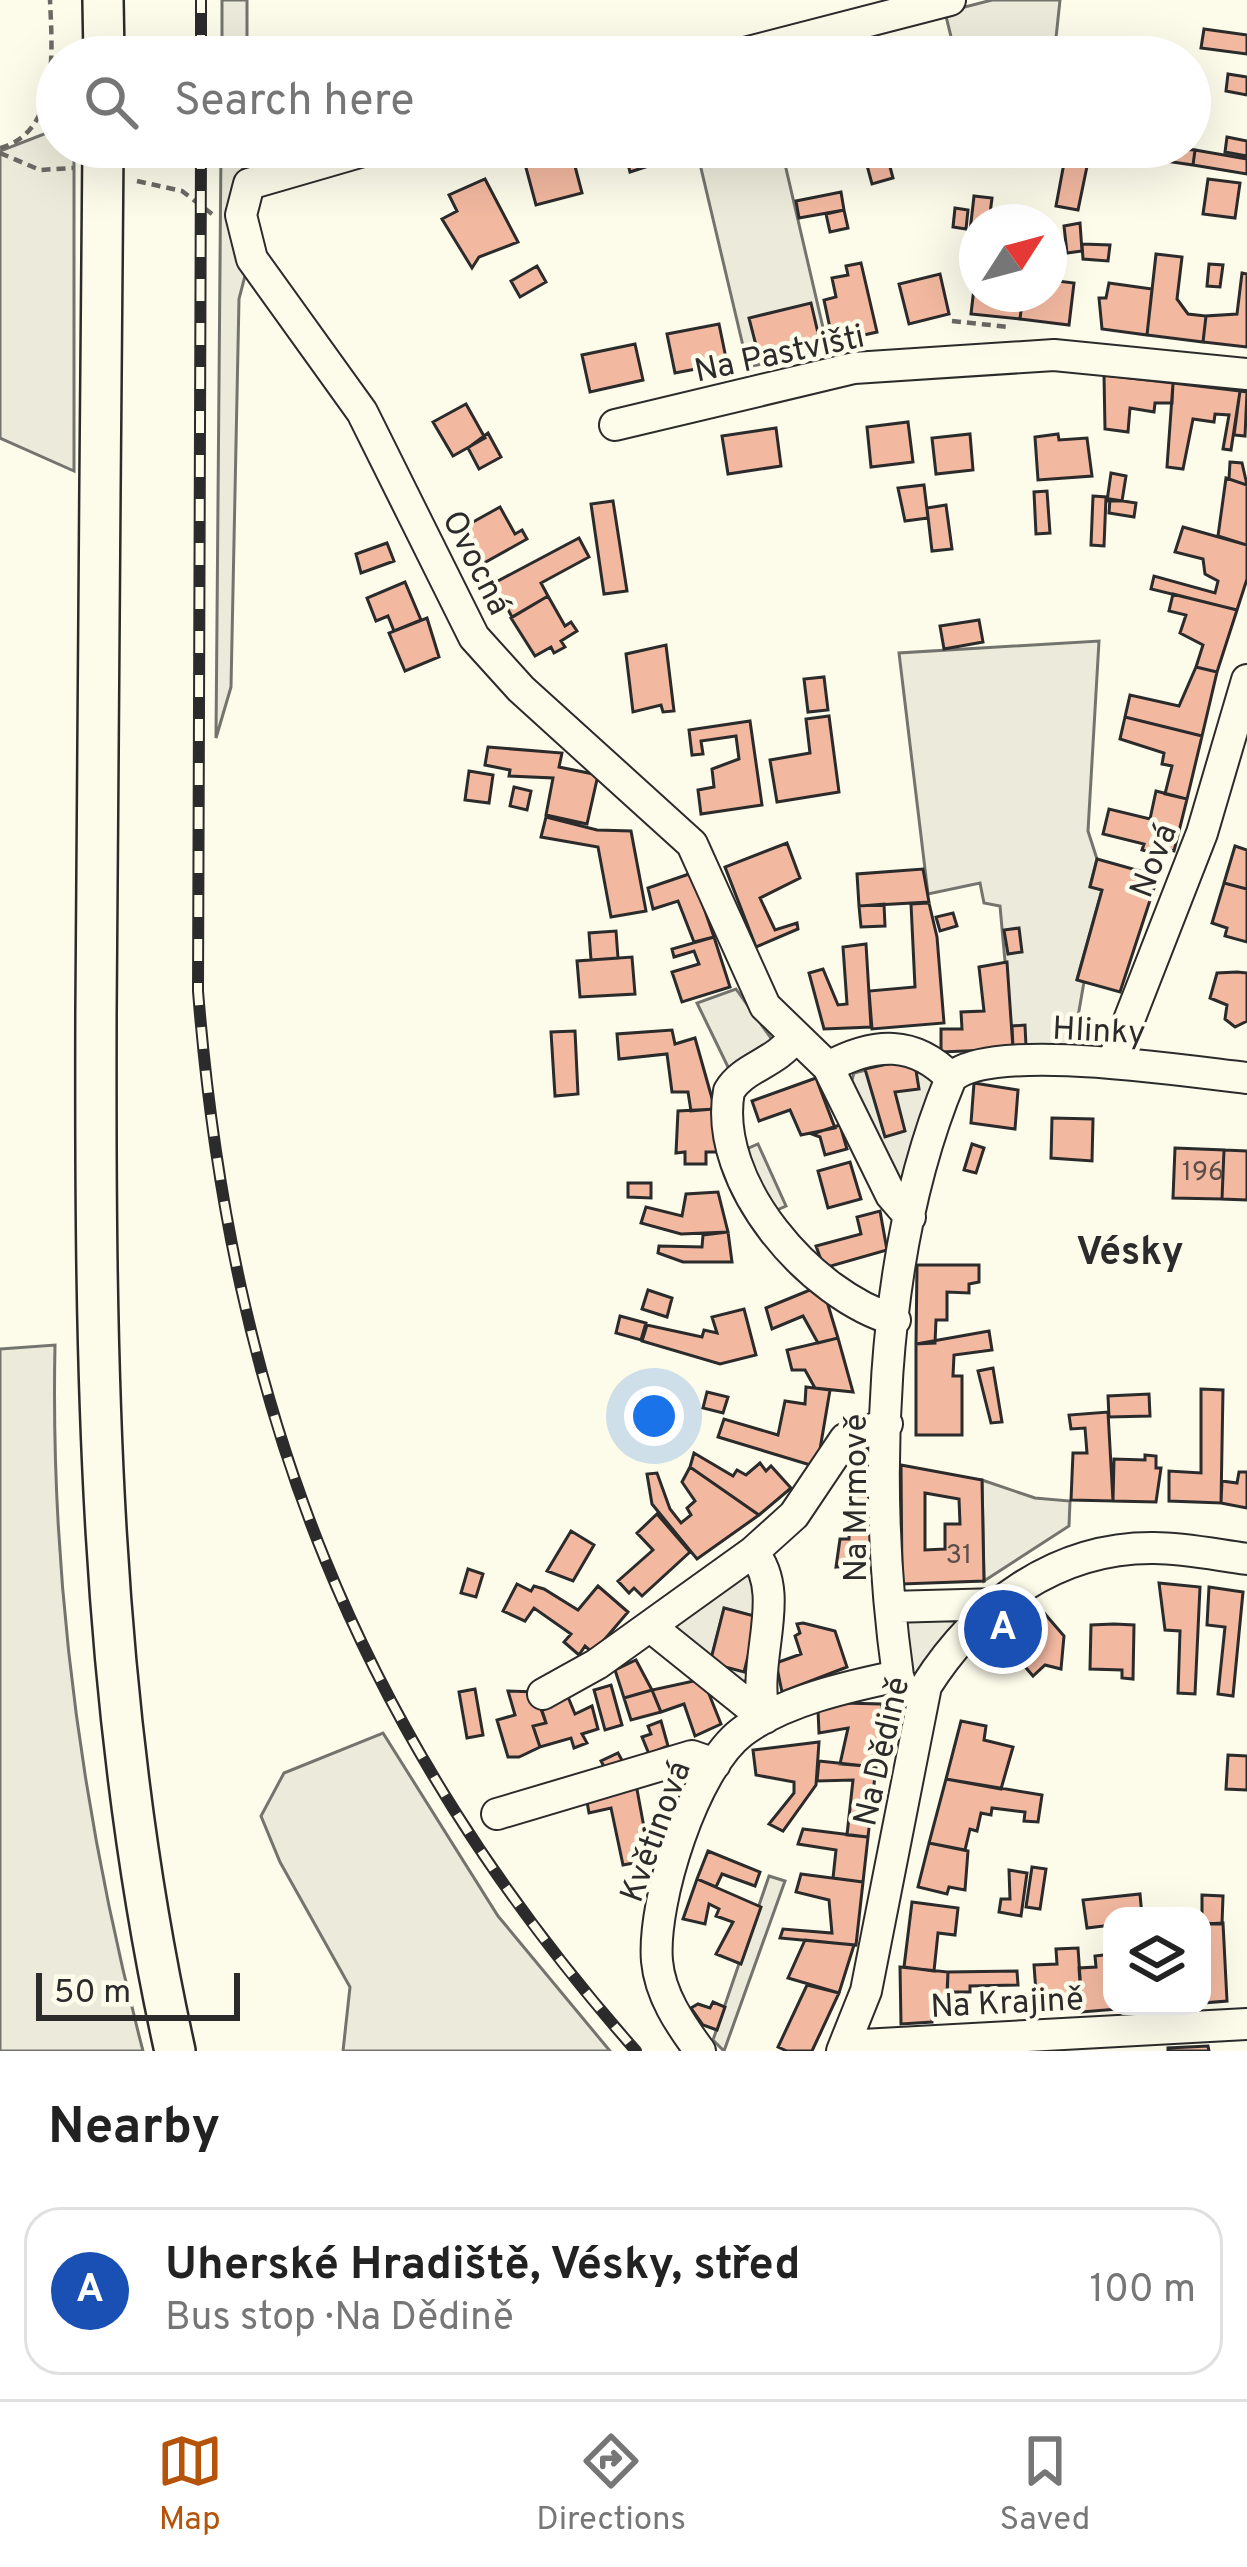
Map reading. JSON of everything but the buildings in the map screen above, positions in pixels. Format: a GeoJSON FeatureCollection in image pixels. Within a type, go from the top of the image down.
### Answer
{"type":"FeatureCollection","features":[{"type":"Feature","properties":{"kind":"main road"},"geometry":{"type":"LineString","coordinates":[[104,0],[104,36]]}},
{"type":"Feature","properties":{"kind":"main road"},"geometry":{"type":"LineString","coordinates":[[103,168],[95,1179],[99,1426],[108,1617],[120,1735],[175,2051]]}},
{"type":"Feature","properties":{"kind":"street"},"geometry":{"type":"LineString","coordinates":[[810,36],[950,0]]}},
{"type":"Feature","properties":{"kind":"street","name":"Ovocná"},"geometry":{"type":"LineString","coordinates":[[304,168],[249,184],[241,215],[252,259],[362,412],[474,637],[510,679],[692,844],[758,994],[795,1037]]}},
{"type":"Feature","properties":{"kind":"street","name":"Na Pastvišti"},"geometry":{"type":"LineString","coordinates":[[615,425],[854,368],[1054,355],[1247,374]]}},
{"type":"Feature","properties":{"kind":"street","name":"Nová"},"geometry":{"type":"LineString","coordinates":[[1113,1061],[1202,833],[1247,680]]}},
{"type":"Feature","properties":{"kind":"street"},"geometry":{"type":"LineString","coordinates":[[895,1320],[860,1307],[776,1237],[736,1161],[729,1091],[742,1076],[771,1063],[795,1037],[828,1066],[891,1195],[910,1216]]}},
{"type":"Feature","properties":{"kind":"street"},"geometry":{"type":"LineString","coordinates":[[828,1066],[843,1059],[910,1048],[925,1053],[951,1078]]}},
{"type":"Feature","properties":{"kind":"street","name":"Hlinky"},"geometry":{"type":"LineString","coordinates":[[951,1078],[971,1065],[1113,1061],[1247,1078]]}},
{"type":"Feature","properties":{"kind":"street","name":"Na Mrmově"},"geometry":{"type":"LineString","coordinates":[[898,1676],[890,1607],[887,1424],[895,1320],[910,1216],[936,1115],[951,1078]]}},
{"type":"Feature","properties":{"kind":"street"},"geometry":{"type":"LineString","coordinates":[[543,1694],[651,1627],[753,1552],[794,1515],[845,1439],[887,1424]]}},
{"type":"Feature","properties":{"kind":"street","name":"Na Dědině"},"geometry":{"type":"LineString","coordinates":[[843,2049],[876,1945],[926,1686],[949,1651],[998,1604],[1052,1568],[1115,1551],[1155,1548],[1247,1559]]}},
{"type":"Feature","properties":{"kind":"street"},"geometry":{"type":"LineString","coordinates":[[753,1552],[771,1591],[757,1678],[765,1718]]}},
{"type":"Feature","properties":{"kind":"street"},"geometry":{"type":"LineString","coordinates":[[890,1607],[998,1604]]}},
{"type":"Feature","properties":{"kind":"street"},"geometry":{"type":"LineString","coordinates":[[651,1627],[765,1718]]}},
{"type":"Feature","properties":{"kind":"street"},"geometry":{"type":"LineString","coordinates":[[898,1676],[915,1730]]}},
{"type":"Feature","properties":{"kind":"street","name":"Květinová"},"geometry":{"type":"LineString","coordinates":[[700,2051],[666,1998],[657,1963],[657,1928],[664,1888],[715,1764],[740,1733],[765,1718],[898,1676]]}},
{"type":"Feature","properties":{"kind":"street"},"geometry":{"type":"LineString","coordinates":[[496,1814],[611,1784],[692,1756],[715,1764]]}},
{"type":"Feature","properties":{"kind":"street","name":"Na Krajině"},"geometry":{"type":"LineString","coordinates":[[843,2049],[1066,2043],[1247,2024]]}},
{"type":"Feature","properties":{"kind":"path"},"geometry":{"type":"LineString","coordinates":[[50,0],[51,36]]}},
{"type":"Feature","properties":{"kind":"path"},"geometry":{"type":"LineString","coordinates":[[0,148],[26,134],[36,122]]}},
{"type":"Feature","properties":{"kind":"shaded area"},"geometry":{"type":"Polygon","coordinates":[[[222,0],[247,0],[247,36],[222,36],[222,0]]]}},
{"type":"Feature","properties":{"kind":"shaded area"},"geometry":{"type":"Polygon","coordinates":[[[992,0],[1060,0],[1056,36],[951,36],[945,12],[992,0]]]}},
{"type":"Feature","properties":{"kind":"shaded area"},"geometry":{"type":"Polygon","coordinates":[[[36,137],[36,168],[74,168],[74,471],[0,438],[0,151],[36,137]]]}},
{"type":"Feature","properties":{"kind":"shaded area"},"geometry":{"type":"Polygon","coordinates":[[[221,168],[242,168],[236,254],[247,268],[239,299],[231,687],[216,738],[221,168]]]}},
{"type":"Feature","properties":{"kind":"shaded area"},"geometry":{"type":"Polygon","coordinates":[[[701,168],[786,168],[828,349],[748,367],[701,168]]]}},
{"type":"Feature","properties":{"kind":"shaded area"},"geometry":{"type":"Polygon","coordinates":[[[1099,641],[1088,831],[1097,859],[1090,886],[1102,890],[1077,979],[1084,982],[1073,1045],[1013,1049],[1000,906],[984,903],[980,883],[928,894],[899,653],[1099,641]]]}},
{"type":"Feature","properties":{"kind":"shaded area"},"geometry":{"type":"Polygon","coordinates":[[[736,989],[773,1041],[729,1069],[697,1003],[736,989]]]}},
{"type":"Feature","properties":{"kind":"shaded area"},"geometry":{"type":"Polygon","coordinates":[[[914,1058],[938,1083],[904,1191],[851,1083],[854,1073],[914,1058]]]}},
{"type":"Feature","properties":{"kind":"shaded area"},"geometry":{"type":"Polygon","coordinates":[[[758,1144],[786,1206],[770,1213],[742,1151],[758,1144]]]}},
{"type":"Feature","properties":{"kind":"shaded area"},"geometry":{"type":"Polygon","coordinates":[[[55,1345],[58,1523],[75,1701],[103,1877],[143,2051],[0,2051],[0,1349],[55,1345]]]}},
{"type":"Feature","properties":{"kind":"shaded area"},"geometry":{"type":"Polygon","coordinates":[[[982,1480],[1035,1498],[1070,1501],[1069,1526],[984,1581],[982,1480]]]}},
{"type":"Feature","properties":{"kind":"shaded area"},"geometry":{"type":"Polygon","coordinates":[[[742,1573],[758,1581],[763,1596],[749,1678],[743,1682],[719,1665],[744,1671],[757,1617],[724,1608],[710,1663],[682,1646],[672,1629],[675,1618],[742,1573]]]}},
{"type":"Feature","properties":{"kind":"shaded area"},"geometry":{"type":"Polygon","coordinates":[[[999,1604],[965,1631],[915,1730],[890,1607],[999,1604]]]}},
{"type":"Feature","properties":{"kind":"shaded area"},"geometry":{"type":"Polygon","coordinates":[[[383,1733],[498,1916],[610,2051],[343,2051],[350,1987],[280,1862],[261,1816],[284,1773],[383,1733]]]}},
{"type":"Feature","properties":{"kind":"shaded area"},"geometry":{"type":"Polygon","coordinates":[[[769,1876],[785,1881],[724,2051],[713,2040],[769,1876]]]}},
{"type":"Feature","properties":{"kind":"railway"},"geometry":{"type":"LineString","coordinates":[[201,0],[201,36]]}},
{"type":"Feature","properties":{"kind":"railway"},"geometry":{"type":"LineString","coordinates":[[201,168],[198,991],[215,1144],[241,1288],[278,1426],[325,1559],[384,1687],[454,1810],[538,1932],[636,2051]]}},
{"type":"Feature","properties":{"kind":"place","name":"Uherské Hradiště, Vésky, střed"},"geometry":{"type":"Point","coordinates":[1003,1629]}},
{"type":"Feature","properties":{"kind":"district","name":"Vésky"},"geometry":{"type":"Point","coordinates":[1130,1250]}}]}
